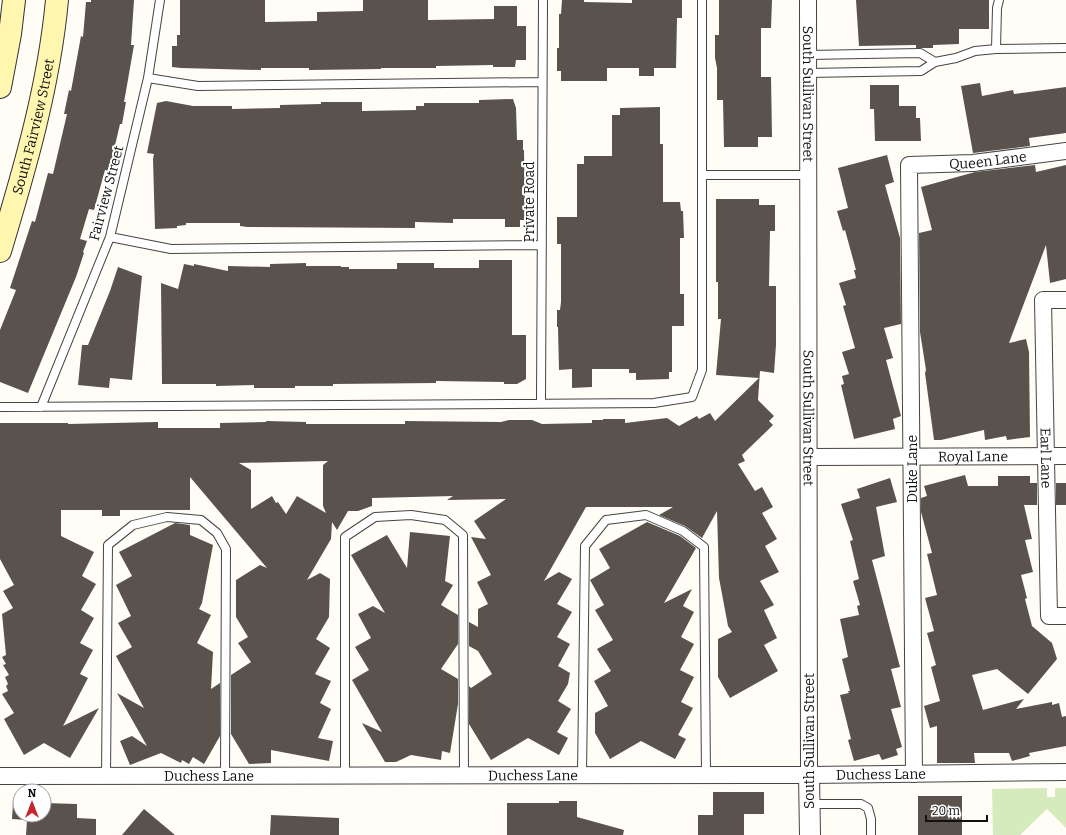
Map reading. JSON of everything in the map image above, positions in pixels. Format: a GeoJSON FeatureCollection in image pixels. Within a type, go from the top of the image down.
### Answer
{"type":"FeatureCollection","features":[{"type":"Feature","properties":{"kind":"main road"},"geometry":{"type":"LineString","coordinates":[[0,87],[10,34],[14,0]]}},
{"type":"Feature","properties":{"kind":"main road","name":"South Fairview Street"},"geometry":{"type":"LineString","coordinates":[[0,250],[18,190],[43,95],[54,39],[57,0]]}},
{"type":"Feature","properties":{"kind":"street","name":"South Sullivan Street"},"geometry":{"type":"LineString","coordinates":[[808,0],[810,835]]}},
{"type":"Feature","properties":{"kind":"street","name":"Queen Lane"},"geometry":{"type":"LineString","coordinates":[[909,165],[974,163],[1066,151]]}},
{"type":"Feature","properties":{"kind":"street","name":"Duke Lane"},"geometry":{"type":"LineString","coordinates":[[909,165],[914,774]]}},
{"type":"Feature","properties":{"kind":"street","name":"Earl Lane"},"geometry":{"type":"LineString","coordinates":[[1066,300],[1043,300],[1049,616],[1066,616]]}},
{"type":"Feature","properties":{"kind":"street","name":"Royal Lane"},"geometry":{"type":"LineString","coordinates":[[809,457],[1066,456]]}},
{"type":"Feature","properties":{"kind":"street","name":"Duchess Lane"},"geometry":{"type":"LineString","coordinates":[[0,776],[809,775],[1066,772]]}},
{"type":"Feature","properties":{"kind":"lane","name":"Fairview Street"},"geometry":{"type":"LineString","coordinates":[[41,407],[110,237],[148,78],[160,0]]}},
{"type":"Feature","properties":{"kind":"lane","name":"Private Road"},"geometry":{"type":"LineString","coordinates":[[541,404],[543,0]]}},
{"type":"Feature","properties":{"kind":"lane"},"geometry":{"type":"LineString","coordinates":[[0,407],[654,403],[692,397],[702,370],[702,0]]}},
{"type":"Feature","properties":{"kind":"lane"},"geometry":{"type":"LineString","coordinates":[[996,49],[997,8],[999,0]]}},
{"type":"Feature","properties":{"kind":"lane"},"geometry":{"type":"LineString","coordinates":[[808,72],[921,71],[935,62],[956,58],[975,52],[996,49],[1066,48]]}},
{"type":"Feature","properties":{"kind":"lane"},"geometry":{"type":"LineString","coordinates":[[808,55],[920,54],[935,62]]}},
{"type":"Feature","properties":{"kind":"lane"},"geometry":{"type":"LineString","coordinates":[[148,78],[198,86],[542,82]]}},
{"type":"Feature","properties":{"kind":"lane"},"geometry":{"type":"LineString","coordinates":[[702,175],[808,175]]}},
{"type":"Feature","properties":{"kind":"lane"},"geometry":{"type":"LineString","coordinates":[[110,237],[171,249],[542,245]]}},
{"type":"Feature","properties":{"kind":"lane"},"geometry":{"type":"LineString","coordinates":[[345,776],[345,537],[374,517],[411,514],[445,520],[463,535],[464,775]]}},
{"type":"Feature","properties":{"kind":"lane"},"geometry":{"type":"LineString","coordinates":[[582,775],[585,546],[606,520],[646,515],[683,531],[704,547],[706,775]]}},
{"type":"Feature","properties":{"kind":"lane"},"geometry":{"type":"LineString","coordinates":[[106,776],[108,545],[133,525],[167,516],[201,520],[217,533],[226,549],[225,776]]}},
{"type":"Feature","properties":{"kind":"lane"},"geometry":{"type":"LineString","coordinates":[[810,804],[861,804],[868,808],[871,819],[871,835]]}},
{"type":"Feature","properties":{"kind":"green space"},"geometry":{"type":"Polygon","coordinates":[[[1047,788],[1047,797],[1055,797],[1055,788],[1066,788],[1066,828],[1047,809],[1020,835],[993,835],[992,789],[1047,788]]]}},
{"type":"Feature","properties":{"kind":"building"},"geometry":{"type":"Polygon","coordinates":[[[91,0],[134,0],[131,45],[134,45],[124,102],[126,102],[122,124],[120,124],[109,171],[105,170],[94,210],[89,209],[80,239],[87,241],[76,277],[28,393],[0,382],[0,330],[16,290],[10,288],[32,221],[35,222],[48,173],[53,174],[67,114],[64,114],[69,90],[71,91],[81,36],[83,37],[86,2],[91,2],[91,0]]]}},
{"type":"Feature","properties":{"kind":"building"},"geometry":{"type":"Polygon","coordinates":[[[180,0],[265,0],[265,22],[317,21],[317,12],[363,11],[363,0],[428,0],[428,20],[494,19],[494,6],[517,6],[517,26],[526,26],[526,60],[516,60],[515,67],[493,67],[493,65],[436,66],[436,68],[309,70],[309,68],[261,68],[261,70],[172,67],[172,46],[177,46],[177,35],[180,35],[180,0]]]}},
{"type":"Feature","properties":{"kind":"building"},"geometry":{"type":"Polygon","coordinates":[[[562,0],[632,3],[632,0],[682,0],[682,18],[677,18],[676,68],[654,68],[654,76],[639,76],[639,68],[607,68],[607,81],[561,81],[561,71],[557,71],[557,48],[559,48],[559,14],[561,14],[562,0]]]}},
{"type":"Feature","properties":{"kind":"building"},"geometry":{"type":"Polygon","coordinates":[[[719,0],[772,0],[771,28],[761,28],[761,77],[771,77],[772,137],[758,137],[758,147],[724,147],[723,100],[717,100],[717,68],[715,58],[715,35],[719,35],[719,0]]]}},
{"type":"Feature","properties":{"kind":"building"},"geometry":{"type":"Polygon","coordinates":[[[856,0],[989,0],[989,29],[959,29],[959,44],[933,45],[933,48],[916,48],[916,45],[859,46],[856,0]]]}},
{"type":"Feature","properties":{"kind":"building"},"geometry":{"type":"Polygon","coordinates":[[[980,83],[982,96],[1013,90],[1014,94],[1066,87],[1066,133],[1029,138],[1030,146],[973,153],[961,86],[980,83]]]}},
{"type":"Feature","properties":{"kind":"building"},"geometry":{"type":"Polygon","coordinates":[[[870,85],[899,85],[899,106],[916,106],[916,118],[920,118],[921,141],[875,141],[874,109],[870,109],[870,85]]]}},
{"type":"Feature","properties":{"kind":"building"},"geometry":{"type":"Polygon","coordinates":[[[513,99],[516,108],[517,140],[523,140],[524,150],[525,220],[520,220],[520,227],[505,227],[505,219],[453,219],[453,223],[415,222],[415,228],[247,227],[240,226],[240,223],[186,223],[186,225],[177,226],[177,228],[155,229],[154,154],[147,153],[157,103],[166,101],[193,106],[232,106],[232,109],[280,108],[280,105],[321,104],[321,102],[362,102],[362,111],[416,110],[416,106],[424,106],[424,103],[479,103],[479,100],[513,99]]]}},
{"type":"Feature","properties":{"kind":"building"},"geometry":{"type":"Polygon","coordinates":[[[660,107],[660,144],[663,144],[663,202],[680,202],[681,211],[683,211],[684,238],[680,238],[680,294],[684,294],[684,326],[672,326],[672,372],[669,372],[669,379],[636,380],[636,373],[629,373],[629,369],[592,369],[592,387],[572,388],[572,369],[559,370],[557,310],[560,310],[561,302],[561,244],[557,244],[557,217],[577,217],[577,164],[584,164],[584,156],[612,156],[612,115],[620,115],[620,108],[660,107]]]}},
{"type":"Feature","properties":{"kind":"building"},"geometry":{"type":"Polygon","coordinates":[[[887,155],[894,182],[885,185],[900,238],[901,324],[884,328],[893,358],[886,360],[901,416],[893,419],[895,429],[854,439],[841,385],[844,384],[842,376],[849,374],[842,352],[855,348],[843,306],[846,305],[839,283],[856,278],[854,270],[856,270],[845,230],[843,231],[837,211],[848,208],[838,168],[887,155]]]}},
{"type":"Feature","properties":{"kind":"building"},"geometry":{"type":"Polygon","coordinates":[[[1035,165],[1036,172],[1066,165],[1066,279],[1050,283],[1046,245],[1009,343],[1026,339],[1029,352],[1030,437],[1007,440],[1006,436],[985,440],[984,430],[941,440],[934,440],[920,332],[919,233],[932,230],[921,187],[975,172],[1035,165]]]}},
{"type":"Feature","properties":{"kind":"building"},"geometry":{"type":"Polygon","coordinates":[[[716,199],[759,199],[759,205],[775,205],[775,231],[770,231],[769,286],[776,286],[776,345],[774,373],[760,371],[758,400],[774,416],[769,421],[773,425],[742,455],[745,461],[738,464],[755,491],[762,487],[773,507],[762,513],[777,539],[765,546],[779,572],[760,581],[774,605],[764,610],[777,638],[764,645],[778,671],[730,698],[718,677],[718,639],[732,632],[728,626],[719,578],[717,511],[702,538],[685,526],[659,515],[673,507],[586,507],[544,581],[559,572],[572,579],[557,604],[572,612],[557,637],[570,644],[558,666],[570,673],[568,684],[558,701],[571,709],[557,732],[568,738],[559,755],[528,738],[491,760],[469,724],[469,686],[471,688],[492,674],[478,651],[469,646],[469,622],[478,627],[478,609],[488,604],[477,582],[491,575],[471,537],[486,539],[474,521],[506,499],[447,500],[453,496],[372,498],[372,506],[358,511],[348,511],[337,530],[332,522],[331,539],[307,580],[320,573],[330,579],[329,617],[316,639],[330,648],[315,674],[331,681],[320,703],[331,709],[318,738],[333,741],[329,761],[271,750],[271,763],[249,764],[231,734],[231,675],[251,662],[238,643],[248,637],[236,617],[236,580],[260,565],[267,568],[190,477],[190,510],[120,510],[120,516],[102,516],[102,510],[61,510],[61,536],[94,552],[82,576],[96,584],[81,610],[94,618],[80,643],[93,650],[80,674],[88,678],[63,726],[99,708],[70,758],[44,743],[24,755],[4,719],[14,713],[2,694],[8,691],[6,686],[8,684],[5,677],[9,675],[3,665],[6,664],[2,657],[6,655],[2,614],[13,608],[3,591],[14,585],[0,559],[0,423],[68,424],[158,422],[158,428],[220,428],[220,423],[266,421],[306,422],[306,424],[405,424],[405,421],[501,422],[509,420],[532,420],[542,424],[592,423],[592,420],[603,419],[625,419],[625,423],[667,418],[679,426],[697,416],[699,419],[710,413],[715,421],[759,378],[716,375],[721,319],[718,319],[718,282],[716,282],[716,199]],[[328,461],[239,463],[251,470],[251,509],[272,496],[286,514],[297,496],[326,513],[323,506],[323,465],[328,461]]]}},
{"type":"Feature","properties":{"kind":"building"},"geometry":{"type":"Polygon","coordinates":[[[479,260],[512,260],[512,335],[526,335],[526,379],[517,384],[504,384],[504,382],[436,381],[436,383],[333,384],[333,386],[295,386],[295,388],[254,388],[254,385],[216,386],[216,384],[162,384],[161,283],[178,289],[184,264],[194,266],[194,264],[228,271],[228,266],[270,267],[270,264],[306,263],[306,266],[341,266],[349,267],[349,269],[397,269],[397,263],[434,263],[434,268],[479,268],[479,260]]]}},
{"type":"Feature","properties":{"kind":"building"},"geometry":{"type":"Polygon","coordinates":[[[118,267],[142,276],[132,380],[110,378],[109,388],[78,385],[82,345],[88,345],[118,267]]]}},
{"type":"Feature","properties":{"kind":"building"},"geometry":{"type":"Polygon","coordinates":[[[965,475],[968,486],[998,486],[998,476],[1030,476],[1030,483],[1037,483],[1037,505],[1024,505],[1032,539],[1025,540],[1033,572],[1021,575],[1032,626],[1052,643],[1057,659],[1028,694],[997,669],[972,675],[983,710],[1024,699],[1016,709],[1052,702],[1052,705],[1059,703],[1062,717],[1066,716],[1066,746],[1029,753],[1030,756],[1012,761],[1009,753],[974,753],[975,763],[937,763],[937,726],[930,728],[924,706],[940,701],[931,667],[936,665],[927,633],[934,631],[925,598],[937,595],[927,554],[932,553],[921,512],[921,498],[927,496],[924,486],[965,475]]]}},
{"type":"Feature","properties":{"kind":"building"},"geometry":{"type":"Polygon","coordinates":[[[890,478],[897,502],[876,507],[885,556],[872,560],[900,667],[891,669],[901,707],[891,709],[902,747],[896,749],[898,755],[882,760],[879,754],[854,761],[848,740],[851,739],[840,695],[849,693],[848,691],[850,691],[842,659],[848,657],[840,619],[859,615],[857,606],[860,605],[853,581],[859,579],[850,541],[853,540],[841,504],[860,498],[857,489],[890,478]]]}},
{"type":"Feature","properties":{"kind":"building"},"geometry":{"type":"Polygon","coordinates":[[[1056,483],[1066,483],[1066,505],[1056,505],[1056,483]]]}},
{"type":"Feature","properties":{"kind":"building"},"geometry":{"type":"Polygon","coordinates":[[[647,522],[680,536],[696,548],[664,603],[692,589],[683,606],[694,612],[681,637],[694,644],[680,670],[694,677],[681,702],[693,708],[678,735],[686,739],[675,759],[641,741],[610,759],[595,733],[595,713],[608,706],[594,681],[611,671],[597,649],[613,640],[595,610],[604,605],[590,580],[610,568],[599,549],[647,522]]]}},
{"type":"Feature","properties":{"kind":"building"},"geometry":{"type":"Polygon","coordinates":[[[175,523],[190,525],[190,535],[213,545],[202,603],[199,609],[211,615],[197,643],[213,652],[211,689],[220,683],[220,736],[204,764],[193,757],[189,764],[182,760],[181,763],[161,753],[130,765],[120,741],[132,736],[147,746],[117,693],[144,708],[116,656],[132,647],[118,623],[131,616],[116,585],[132,576],[119,552],[175,523]]]}},
{"type":"Feature","properties":{"kind":"building"},"geometry":{"type":"Polygon","coordinates":[[[410,532],[450,536],[445,581],[453,585],[441,605],[458,615],[458,644],[441,669],[458,679],[458,704],[450,753],[442,751],[441,760],[411,755],[396,762],[385,762],[362,723],[382,732],[352,680],[369,670],[355,647],[371,638],[358,614],[373,606],[385,613],[351,555],[387,535],[407,568],[410,532]]]}},
{"type":"Feature","properties":{"kind":"building"},"geometry":{"type":"Polygon","coordinates":[[[713,792],[764,792],[764,814],[744,814],[744,835],[698,835],[698,815],[713,815],[713,792]]]}},
{"type":"Feature","properties":{"kind":"building"},"geometry":{"type":"Polygon","coordinates":[[[918,796],[962,796],[962,835],[918,835],[918,796]]]}},
{"type":"Feature","properties":{"kind":"building"},"geometry":{"type":"Polygon","coordinates":[[[559,801],[577,801],[577,817],[624,830],[623,835],[507,835],[507,803],[559,803],[559,801]]]}},
{"type":"Feature","properties":{"kind":"building"},"geometry":{"type":"Polygon","coordinates":[[[52,803],[77,804],[77,818],[96,819],[96,835],[26,835],[27,823],[52,823],[52,803]]]}},
{"type":"Feature","properties":{"kind":"building"},"geometry":{"type":"Polygon","coordinates":[[[144,809],[175,835],[122,835],[144,809]]]}},
{"type":"Feature","properties":{"kind":"building"},"geometry":{"type":"Polygon","coordinates":[[[271,815],[339,818],[339,835],[270,835],[271,815]]]}}]}
